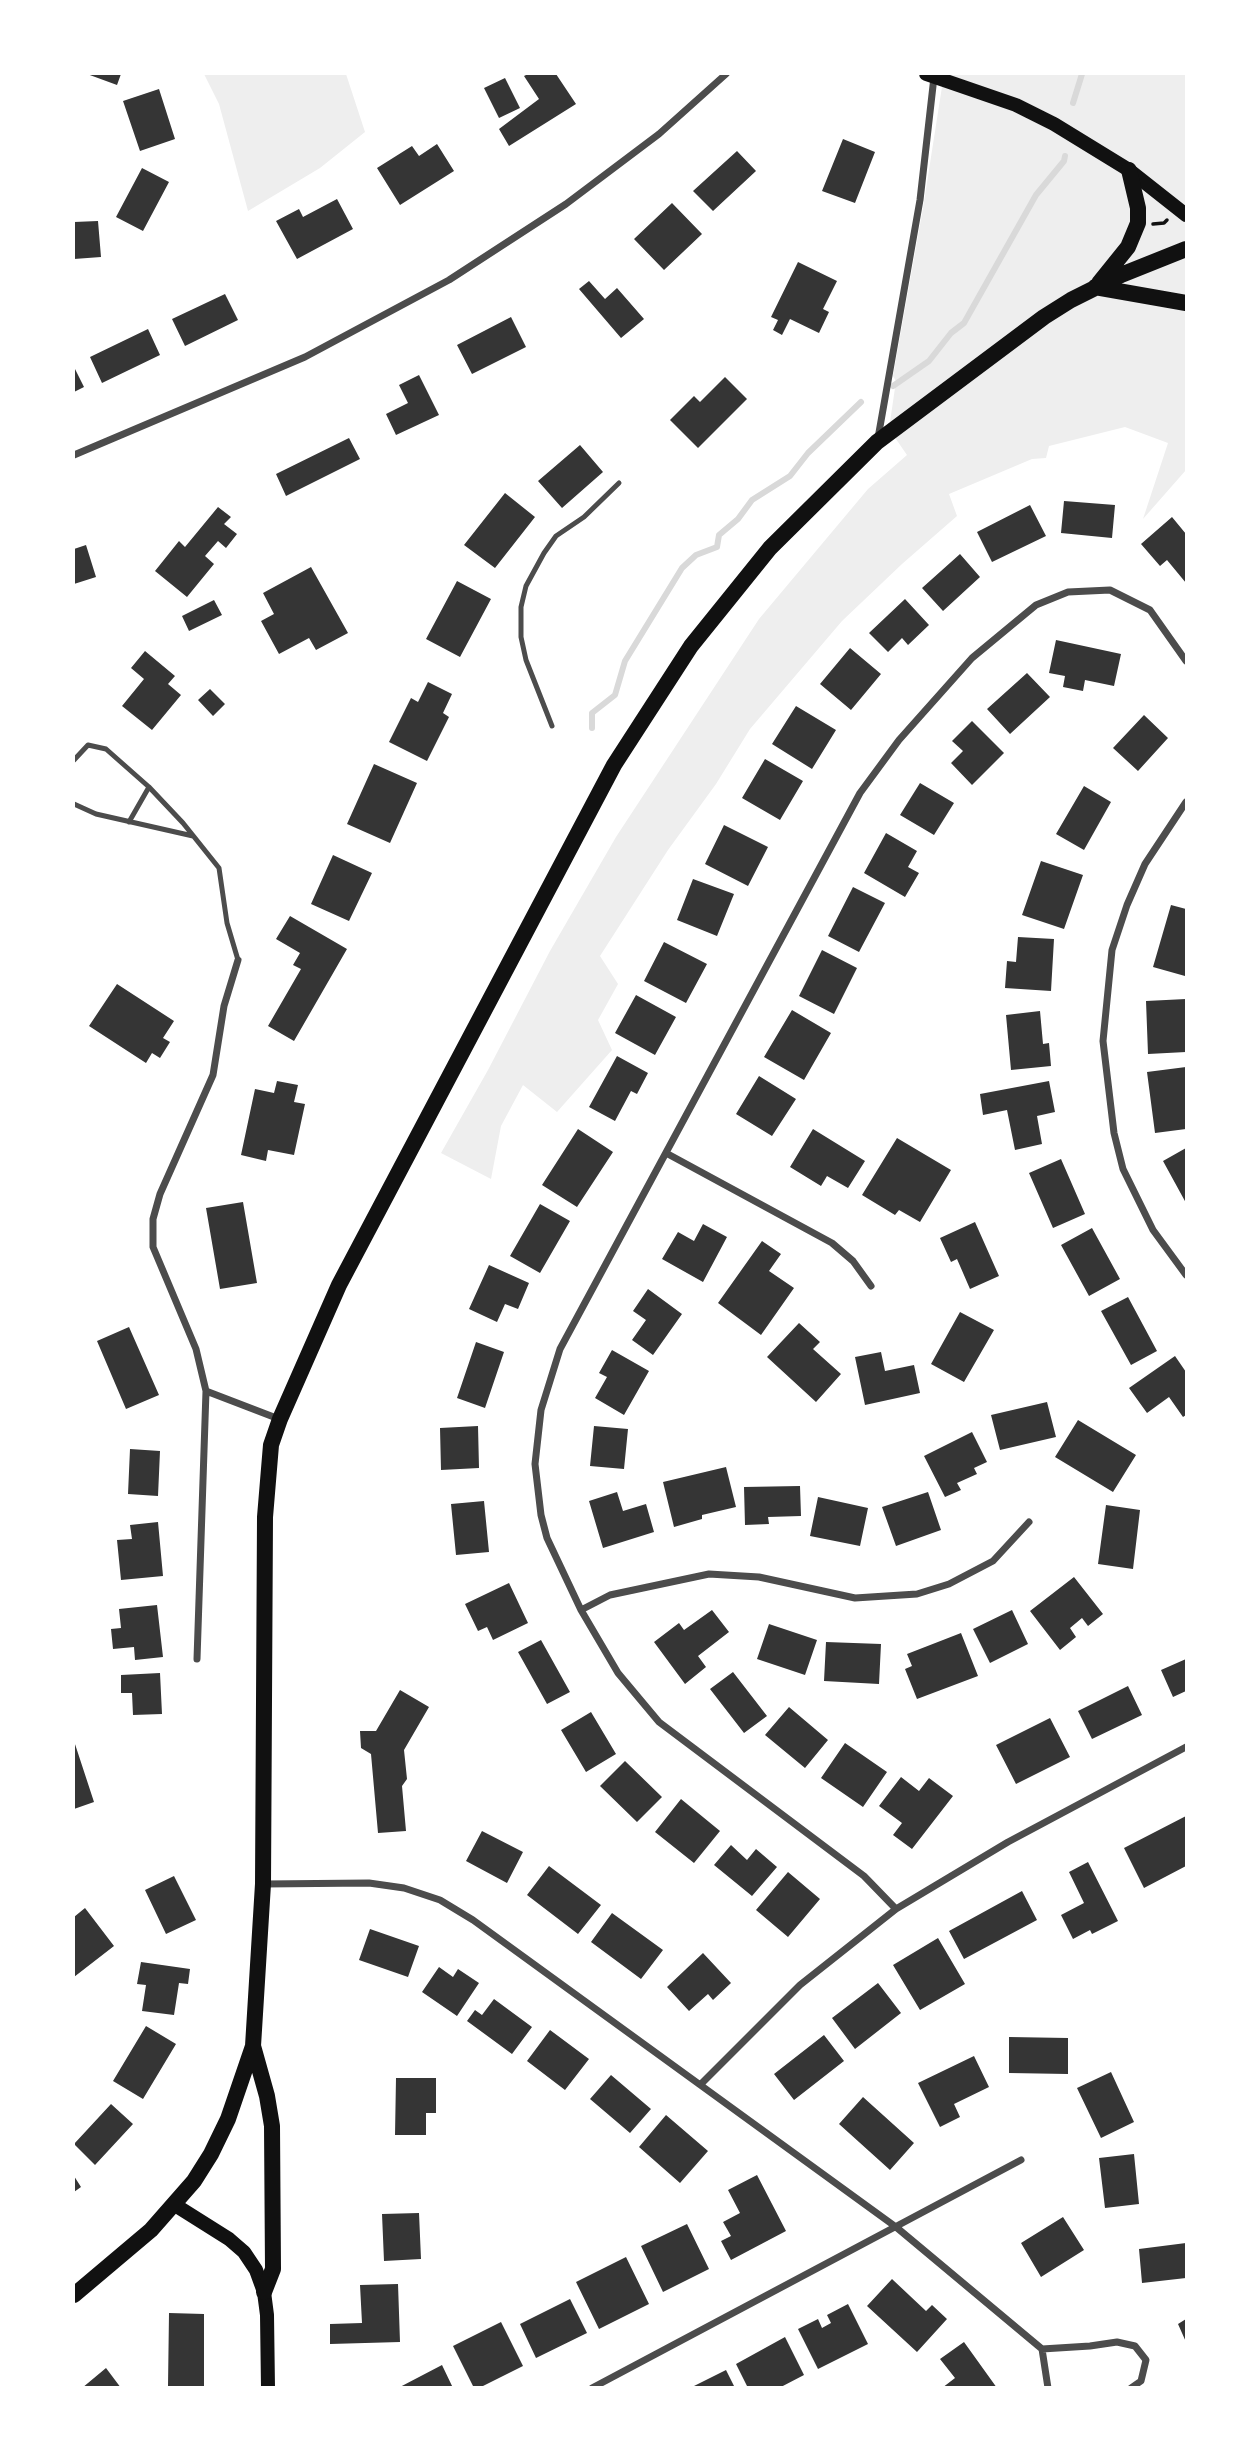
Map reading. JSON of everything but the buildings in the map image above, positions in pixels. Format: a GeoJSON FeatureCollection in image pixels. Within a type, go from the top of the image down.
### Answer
{"type":"FeatureCollection","features":[{"type":"Feature","properties":{"kind":"main road"},"geometry":{"type":"LineString","coordinates":[[930,75],[1026,110],[1054,124],[1129,170],[1186,215]]}},
{"type":"Feature","properties":{"kind":"main road"},"geometry":{"type":"LineString","coordinates":[[1095,288],[1128,247],[1138,223],[1138,208],[1129,170]]}},
{"type":"Feature","properties":{"kind":"main road"},"geometry":{"type":"LineString","coordinates":[[74,2295],[118,2259],[175,2205],[211,2154],[229,2119],[253,2046],[263,1884],[265,1517],[271,1445],[280,1419],[339,1285],[614,765],[691,646],[770,548],[877,442],[1044,317],[1095,288],[1186,249]]}},
{"type":"Feature","properties":{"kind":"main road"},"geometry":{"type":"LineString","coordinates":[[1095,288],[1186,303]]}},
{"type":"Feature","properties":{"kind":"main road"},"geometry":{"type":"LineString","coordinates":[[253,2046],[272,2126],[272,2269],[264,2292]]}},
{"type":"Feature","properties":{"kind":"main road"},"geometry":{"type":"LineString","coordinates":[[175,2205],[229,2239],[244,2252],[256,2270],[264,2292],[267,2315],[268,2388]]}},
{"type":"Feature","properties":{"kind":"street"},"geometry":{"type":"LineString","coordinates":[[74,455],[305,357],[449,280],[566,204],[659,134],[726,74]]}},
{"type":"Feature","properties":{"kind":"street"},"geometry":{"type":"LineString","coordinates":[[877,442],[920,200],[930,75]]}},
{"type":"Feature","properties":{"kind":"street"},"geometry":{"type":"LineString","coordinates":[[896,1909],[864,1875],[659,1722],[618,1673],[581,1610],[547,1538],[541,1515],[535,1464],[541,1410],[560,1349],[860,793],[899,740],[972,658],[1036,605],[1068,592],[1110,590],[1150,610],[1186,661]]}},
{"type":"Feature","properties":{"kind":"street"},"geometry":{"type":"LineString","coordinates":[[1186,802],[1145,864],[1127,905],[1112,950],[1103,1041],[1114,1133],[1123,1169],[1153,1230],[1186,1275]]}},
{"type":"Feature","properties":{"kind":"street"},"geometry":{"type":"LineString","coordinates":[[197,1659],[206,1391],[197,1349],[153,1247],[153,1219],[160,1194],[213,1075],[224,1006],[238,960]]}},
{"type":"Feature","properties":{"kind":"street"},"geometry":{"type":"LineString","coordinates":[[666,1153],[832,1243],[853,1261],[871,1286]]}},
{"type":"Feature","properties":{"kind":"street"},"geometry":{"type":"LineString","coordinates":[[206,1391],[280,1419]]}},
{"type":"Feature","properties":{"kind":"street"},"geometry":{"type":"LineString","coordinates":[[581,1610],[610,1595],[709,1574],[759,1577],[855,1598],[917,1594],[949,1584],[993,1560],[1029,1522]]}},
{"type":"Feature","properties":{"kind":"street"},"geometry":{"type":"LineString","coordinates":[[701,2084],[800,1985],[896,1909],[1008,1842],[1186,1747]]}},
{"type":"Feature","properties":{"kind":"street"},"geometry":{"type":"LineString","coordinates":[[263,1884],[369,1883],[404,1888],[440,1900],[473,1920],[897,2227],[1042,2349],[1048,2388]]}},
{"type":"Feature","properties":{"kind":"street"},"geometry":{"type":"LineString","coordinates":[[592,2388],[1021,2160]]}},
{"type":"Feature","properties":{"kind":"street"},"geometry":{"type":"LineString","coordinates":[[1042,2349],[1117,2342],[1135,2346],[1146,2361],[1141,2381],[1131,2388]]}},
{"type":"Feature","properties":{"kind":"lane"},"geometry":{"type":"LineString","coordinates":[[552,726],[526,660],[521,638],[521,607],[526,586],[556,536],[584,517],[619,483]]}},
{"type":"Feature","properties":{"kind":"lane"},"geometry":{"type":"LineString","coordinates":[[74,760],[88,746],[106,749],[149,787],[219,867],[227,923],[238,960]]}},
{"type":"Feature","properties":{"kind":"lane"},"geometry":{"type":"LineString","coordinates":[[130,822],[149,787]]}},
{"type":"Feature","properties":{"kind":"lane"},"geometry":{"type":"LineString","coordinates":[[74,804],[96,814],[193,836]]}},
{"type":"Feature","properties":{"kind":"path"},"geometry":{"type":"LineString","coordinates":[[1151,224],[1164,223],[1167,220]]}},
{"type":"Feature","properties":{"kind":"shaded area"},"geometry":{"type":"Polygon","coordinates":[[[204,74],[346,74],[365,132],[320,168],[248,211],[219,104],[204,74]]]}},
{"type":"Feature","properties":{"kind":"shaded area"},"geometry":{"type":"Polygon","coordinates":[[[944,74],[1186,74],[1186,470],[1143,519],[1168,443],[1125,427],[1049,446],[1046,458],[1032,459],[949,494],[957,516],[842,621],[750,729],[716,784],[668,850],[600,956],[618,984],[598,1020],[612,1050],[557,1112],[523,1085],[501,1126],[491,1179],[441,1153],[550,951],[616,837],[759,619],[868,489],[907,455],[889,429],[896,381],[893,376],[944,74]]]}},
{"type":"Feature","properties":{"kind":"waterway"},"geometry":{"type":"LineString","coordinates":[[1073,103],[1082,74]]}},
{"type":"Feature","properties":{"kind":"waterway"},"geometry":{"type":"LineString","coordinates":[[893,386],[929,361],[951,333],[964,323],[1036,195],[1064,161],[1065,156]]}},
{"type":"Feature","properties":{"kind":"waterway"},"geometry":{"type":"LineString","coordinates":[[592,728],[592,713],[615,695],[625,661],[682,568],[696,555],[717,547],[719,535],[738,519],[752,500],[790,476],[808,453],[861,402]]}}]}
